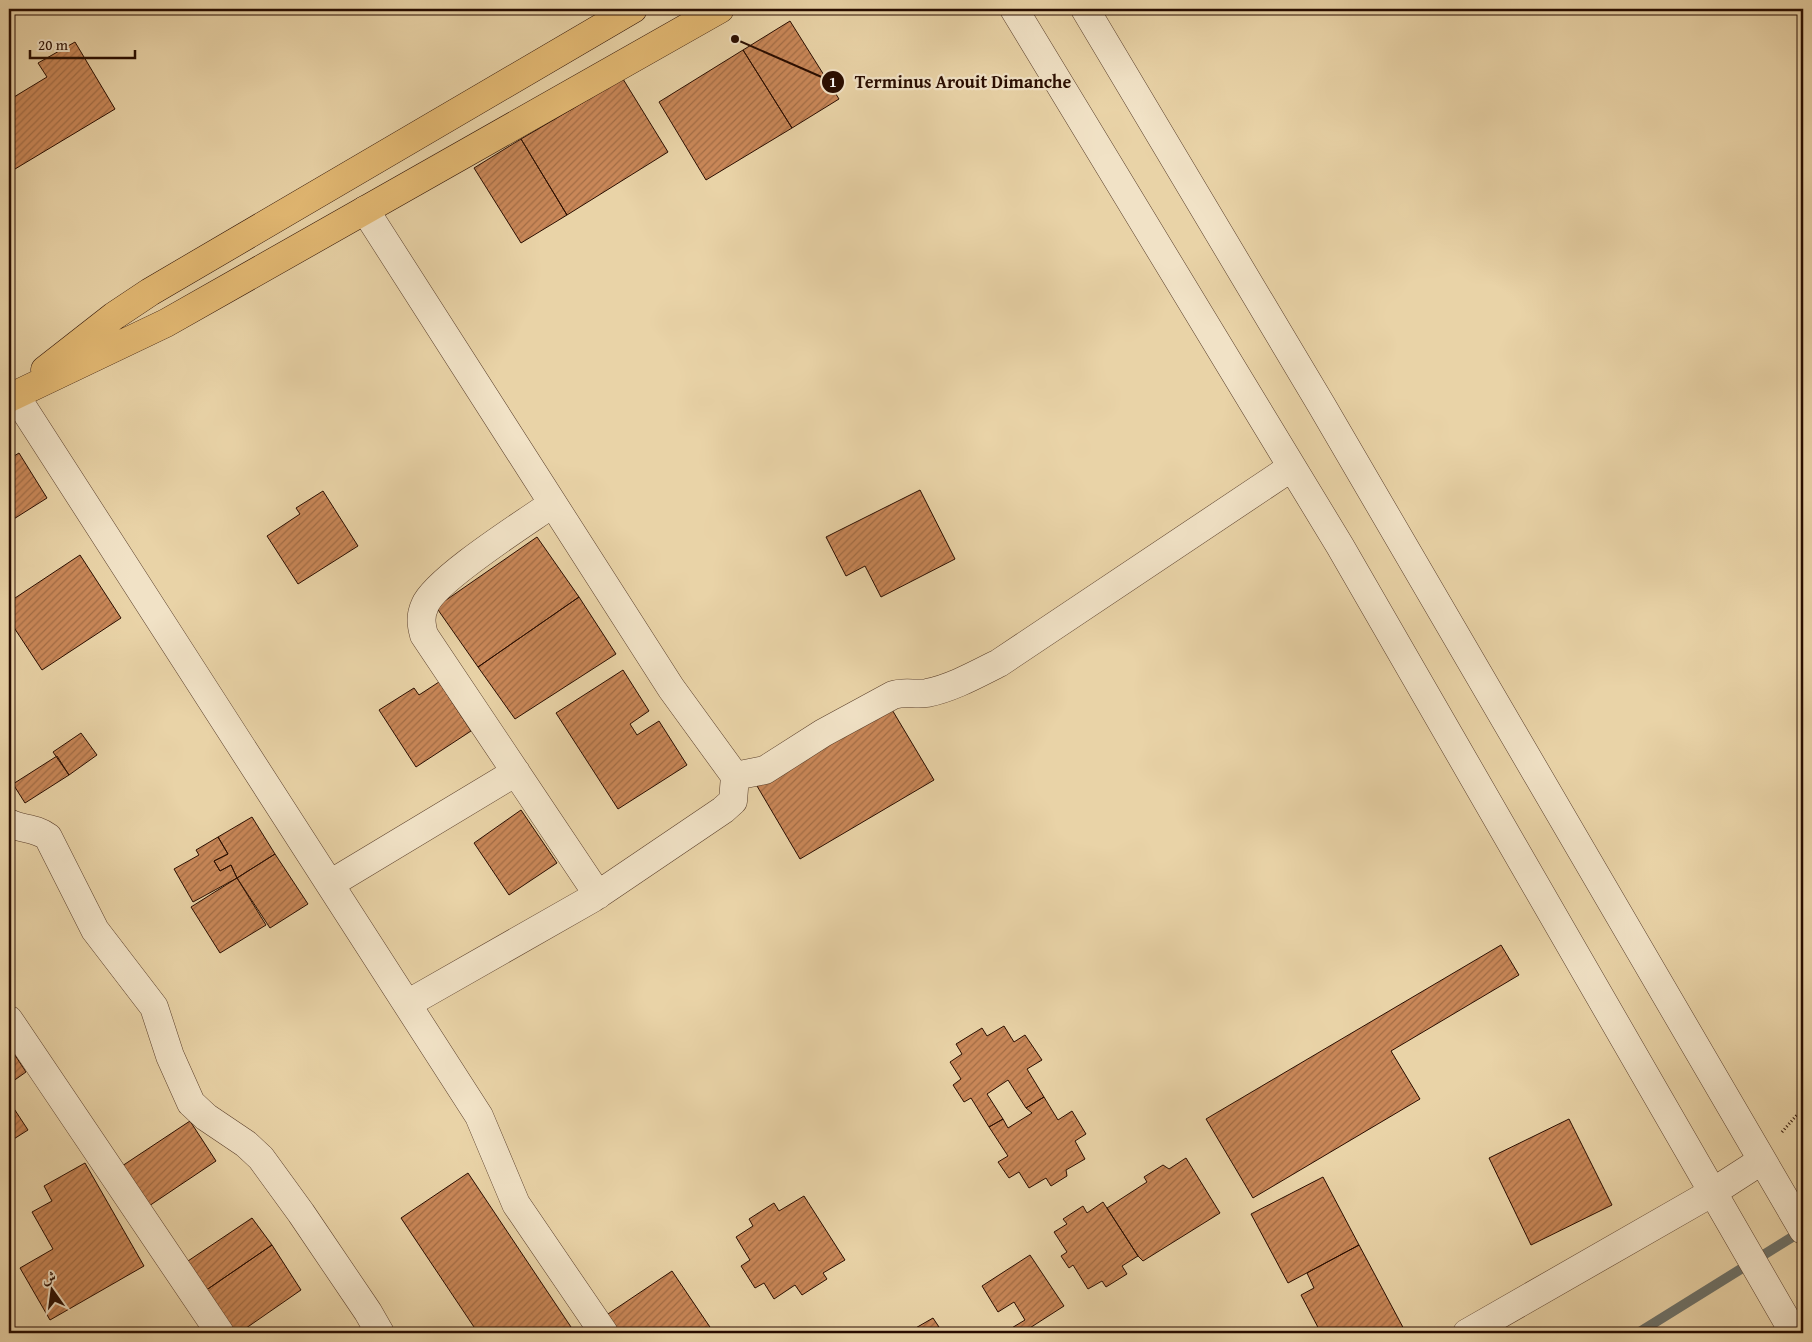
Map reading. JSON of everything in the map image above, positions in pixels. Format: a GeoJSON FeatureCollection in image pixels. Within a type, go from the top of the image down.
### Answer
{"type":"FeatureCollection","features":[{"type":"Feature","properties":{"kind":"main road"},"geometry":{"type":"LineString","coordinates":[[12,396],[114,316],[150,292],[633,9]]}},
{"type":"Feature","properties":{"kind":"main road"},"geometry":{"type":"LineString","coordinates":[[12,396],[132,340],[720,9]]}},
{"type":"Feature","properties":{"kind":"street"},"geometry":{"type":"LineString","coordinates":[[1014,9],[1340,546],[1769,1289],[1796,1329]]}},
{"type":"Feature","properties":{"kind":"street"},"geometry":{"type":"LineString","coordinates":[[1085,9],[1348,448],[1761,1161],[1803,1230]]}},
{"type":"Feature","properties":{"kind":"street"},"geometry":{"type":"LineString","coordinates":[[365,210],[671,688],[735,776],[733,801],[723,810],[598,895],[407,1004]]}},
{"type":"Feature","properties":{"kind":"street"},"geometry":{"type":"LineString","coordinates":[[12,396],[479,1116],[516,1204],[604,1333]]}},
{"type":"Feature","properties":{"kind":"street"},"geometry":{"type":"LineString","coordinates":[[735,776],[765,770],[823,733],[892,695],[901,692],[926,693],[965,680],[999,663],[1292,467]]}},
{"type":"Feature","properties":{"kind":"street"},"geometry":{"type":"LineString","coordinates":[[552,504],[459,570],[433,592],[425,605],[420,622],[424,635],[598,895]]}},
{"type":"Feature","properties":{"kind":"street"},"geometry":{"type":"LineString","coordinates":[[330,884],[516,772]]}},
{"type":"Feature","properties":{"kind":"street"},"geometry":{"type":"LineString","coordinates":[[9,823],[16,827],[40,830],[48,837],[95,930],[154,1007],[170,1056],[191,1103],[206,1117],[246,1144],[261,1158],[312,1229],[380,1333]]}},
{"type":"Feature","properties":{"kind":"street"},"geometry":{"type":"LineString","coordinates":[[9,1020],[220,1333]]}},
{"type":"Feature","properties":{"kind":"street"},"geometry":{"type":"LineString","coordinates":[[1467,1333],[1713,1192],[1761,1161]]}},
{"type":"Feature","properties":{"kind":"building"},"geometry":{"type":"Polygon","coordinates":[[[790,21],[839,99],[792,128],[743,50],[790,21]]]}},
{"type":"Feature","properties":{"kind":"building"},"geometry":{"type":"Polygon","coordinates":[[[75,42],[115,109],[15,169],[9,160],[9,100],[47,77],[38,63],[75,42]]]}},
{"type":"Feature","properties":{"kind":"building"},"geometry":{"type":"Polygon","coordinates":[[[743,50],[792,128],[706,180],[659,102],[743,50]]]}},
{"type":"Feature","properties":{"kind":"building"},"geometry":{"type":"Polygon","coordinates":[[[623,79],[668,152],[567,215],[521,139],[623,79]]]}},
{"type":"Feature","properties":{"kind":"building"},"geometry":{"type":"Polygon","coordinates":[[[521,139],[567,215],[521,243],[474,168],[521,139]]]}},
{"type":"Feature","properties":{"kind":"building"},"geometry":{"type":"Polygon","coordinates":[[[19,453],[47,498],[9,522],[9,459],[19,453]]]}},
{"type":"Feature","properties":{"kind":"building"},"geometry":{"type":"Polygon","coordinates":[[[920,490],[955,559],[881,597],[865,566],[846,576],[826,537],[920,490]]]}},
{"type":"Feature","properties":{"kind":"building"},"geometry":{"type":"Polygon","coordinates":[[[323,491],[358,546],[298,584],[267,536],[300,514],[296,508],[323,491]]]}},
{"type":"Feature","properties":{"kind":"building"},"geometry":{"type":"Polygon","coordinates":[[[537,537],[579,597],[478,667],[436,607],[537,537]]]}},
{"type":"Feature","properties":{"kind":"building"},"geometry":{"type":"Polygon","coordinates":[[[80,555],[121,618],[42,670],[9,620],[9,602],[80,555]]]}},
{"type":"Feature","properties":{"kind":"building"},"geometry":{"type":"Polygon","coordinates":[[[579,597],[616,654],[515,719],[478,667],[579,597]]]}},
{"type":"Feature","properties":{"kind":"building"},"geometry":{"type":"Polygon","coordinates":[[[623,670],[649,711],[630,724],[637,735],[659,721],[687,765],[618,809],[556,713],[623,670]]]}},
{"type":"Feature","properties":{"kind":"building"},"geometry":{"type":"Polygon","coordinates":[[[439,682],[471,731],[416,767],[379,710],[414,688],[419,695],[439,682]]]}},
{"type":"Feature","properties":{"kind":"building"},"geometry":{"type":"Polygon","coordinates":[[[891,708],[934,780],[800,859],[757,786],[891,708]]]}},
{"type":"Feature","properties":{"kind":"building"},"geometry":{"type":"Polygon","coordinates":[[[81,733],[97,755],[69,775],[53,752],[81,733]]]}},
{"type":"Feature","properties":{"kind":"building"},"geometry":{"type":"Polygon","coordinates":[[[57,756],[69,775],[25,803],[13,784],[57,756]]]}},
{"type":"Feature","properties":{"kind":"building"},"geometry":{"type":"Polygon","coordinates":[[[521,810],[557,863],[509,895],[474,843],[521,810]]]}},
{"type":"Feature","properties":{"kind":"building"},"geometry":{"type":"Polygon","coordinates":[[[252,817],[275,854],[237,878],[231,865],[220,871],[214,861],[228,854],[218,837],[252,817]]]}},
{"type":"Feature","properties":{"kind":"building"},"geometry":{"type":"Polygon","coordinates":[[[218,837],[228,854],[214,861],[220,871],[231,865],[237,878],[193,902],[174,869],[199,855],[196,850],[218,837]]]}},
{"type":"Feature","properties":{"kind":"building"},"geometry":{"type":"Polygon","coordinates":[[[275,854],[308,904],[270,928],[237,878],[275,854]]]}},
{"type":"Feature","properties":{"kind":"building"},"geometry":{"type":"Polygon","coordinates":[[[237,878],[266,925],[220,953],[191,907],[237,878]]]}},
{"type":"Feature","properties":{"kind":"building"},"geometry":{"type":"Polygon","coordinates":[[[1501,945],[1519,975],[1391,1051],[1420,1099],[1253,1198],[1206,1119],[1501,945]]]}},
{"type":"Feature","properties":{"kind":"building"},"geometry":{"type":"Polygon","coordinates":[[[1004,1026],[1014,1042],[1025,1035],[1042,1060],[1027,1069],[1044,1097],[1026,1108],[1008,1080],[987,1094],[1003,1119],[989,1127],[971,1098],[964,1102],[953,1085],[961,1079],[950,1062],[962,1054],[956,1044],[982,1028],[987,1036],[1004,1026]]]}},
{"type":"Feature","properties":{"kind":"building"},"geometry":{"type":"Polygon","coordinates":[[[9,1046],[26,1072],[9,1084],[9,1046]]]}},
{"type":"Feature","properties":{"kind":"building"},"geometry":{"type":"Polygon","coordinates":[[[1044,1097],[1058,1120],[1072,1111],[1086,1134],[1075,1141],[1085,1159],[1066,1170],[1067,1176],[1051,1186],[1046,1178],[1029,1188],[1019,1172],[1009,1178],[998,1162],[1008,1156],[989,1127],[1003,1119],[1008,1128],[1032,1113],[1026,1108],[1044,1097]]]}},
{"type":"Feature","properties":{"kind":"building"},"geometry":{"type":"Polygon","coordinates":[[[9,1101],[28,1130],[9,1142],[9,1101]]]}},
{"type":"Feature","properties":{"kind":"building"},"geometry":{"type":"Polygon","coordinates":[[[1569,1119],[1612,1205],[1531,1245],[1489,1158],[1569,1119]]]}},
{"type":"Feature","properties":{"kind":"building"},"geometry":{"type":"Polygon","coordinates":[[[190,1121],[216,1161],[146,1208],[119,1168],[190,1121]]]}},
{"type":"Feature","properties":{"kind":"building"},"geometry":{"type":"Polygon","coordinates":[[[1186,1158],[1220,1213],[1143,1261],[1107,1208],[1147,1182],[1144,1177],[1163,1165],[1169,1169],[1186,1158]]]}},
{"type":"Feature","properties":{"kind":"building"},"geometry":{"type":"Polygon","coordinates":[[[85,1163],[144,1266],[50,1320],[20,1268],[53,1249],[32,1212],[52,1201],[44,1186],[85,1163]]]}},
{"type":"Feature","properties":{"kind":"building"},"geometry":{"type":"Polygon","coordinates":[[[468,1173],[575,1333],[478,1333],[401,1218],[468,1173]]]}},
{"type":"Feature","properties":{"kind":"building"},"geometry":{"type":"Polygon","coordinates":[[[1323,1177],[1359,1245],[1288,1283],[1251,1214],[1323,1177]]]}},
{"type":"Feature","properties":{"kind":"building"},"geometry":{"type":"Polygon","coordinates":[[[804,1196],[845,1260],[823,1273],[827,1279],[802,1295],[795,1285],[774,1299],[764,1283],[755,1288],[741,1266],[750,1260],[736,1237],[753,1226],[749,1219],[774,1203],[779,1211],[804,1196]]]}},
{"type":"Feature","properties":{"kind":"building"},"geometry":{"type":"Polygon","coordinates":[[[1103,1202],[1138,1256],[1122,1266],[1127,1274],[1106,1287],[1102,1281],[1088,1289],[1073,1265],[1069,1268],[1061,1256],[1067,1252],[1054,1232],[1067,1224],[1063,1219],[1083,1206],[1087,1213],[1103,1202]]]}},
{"type":"Feature","properties":{"kind":"building"},"geometry":{"type":"Polygon","coordinates":[[[252,1218],[272,1245],[202,1293],[182,1265],[252,1218]]]}},
{"type":"Feature","properties":{"kind":"building"},"geometry":{"type":"Polygon","coordinates":[[[272,1245],[301,1290],[239,1333],[230,1333],[202,1293],[272,1245]]]}},
{"type":"Feature","properties":{"kind":"building"},"geometry":{"type":"Polygon","coordinates":[[[1359,1245],[1406,1333],[1321,1333],[1301,1295],[1314,1288],[1307,1273],[1359,1245]]]}},
{"type":"Feature","properties":{"kind":"building"},"geometry":{"type":"Polygon","coordinates":[[[1030,1255],[1064,1306],[1022,1333],[1012,1333],[1010,1329],[1025,1320],[1014,1302],[998,1312],[982,1286],[1030,1255]]]}},
{"type":"Feature","properties":{"kind":"building"},"geometry":{"type":"Polygon","coordinates":[[[672,1271],[714,1333],[617,1333],[605,1316],[672,1271]]]}},
{"type":"Feature","properties":{"kind":"building"},"geometry":{"type":"Polygon","coordinates":[[[933,1318],[943,1333],[907,1333],[933,1318]]]}},
{"type":"Feature","properties":{"kind":"waterway"},"geometry":{"type":"LineString","coordinates":[[1638,1333],[1802,1231]]}},
{"type":"Feature","properties":{"kind":"place","name":"Terminus Arouit Dimanche"},"geometry":{"type":"Point","coordinates":[735,39]}}]}
